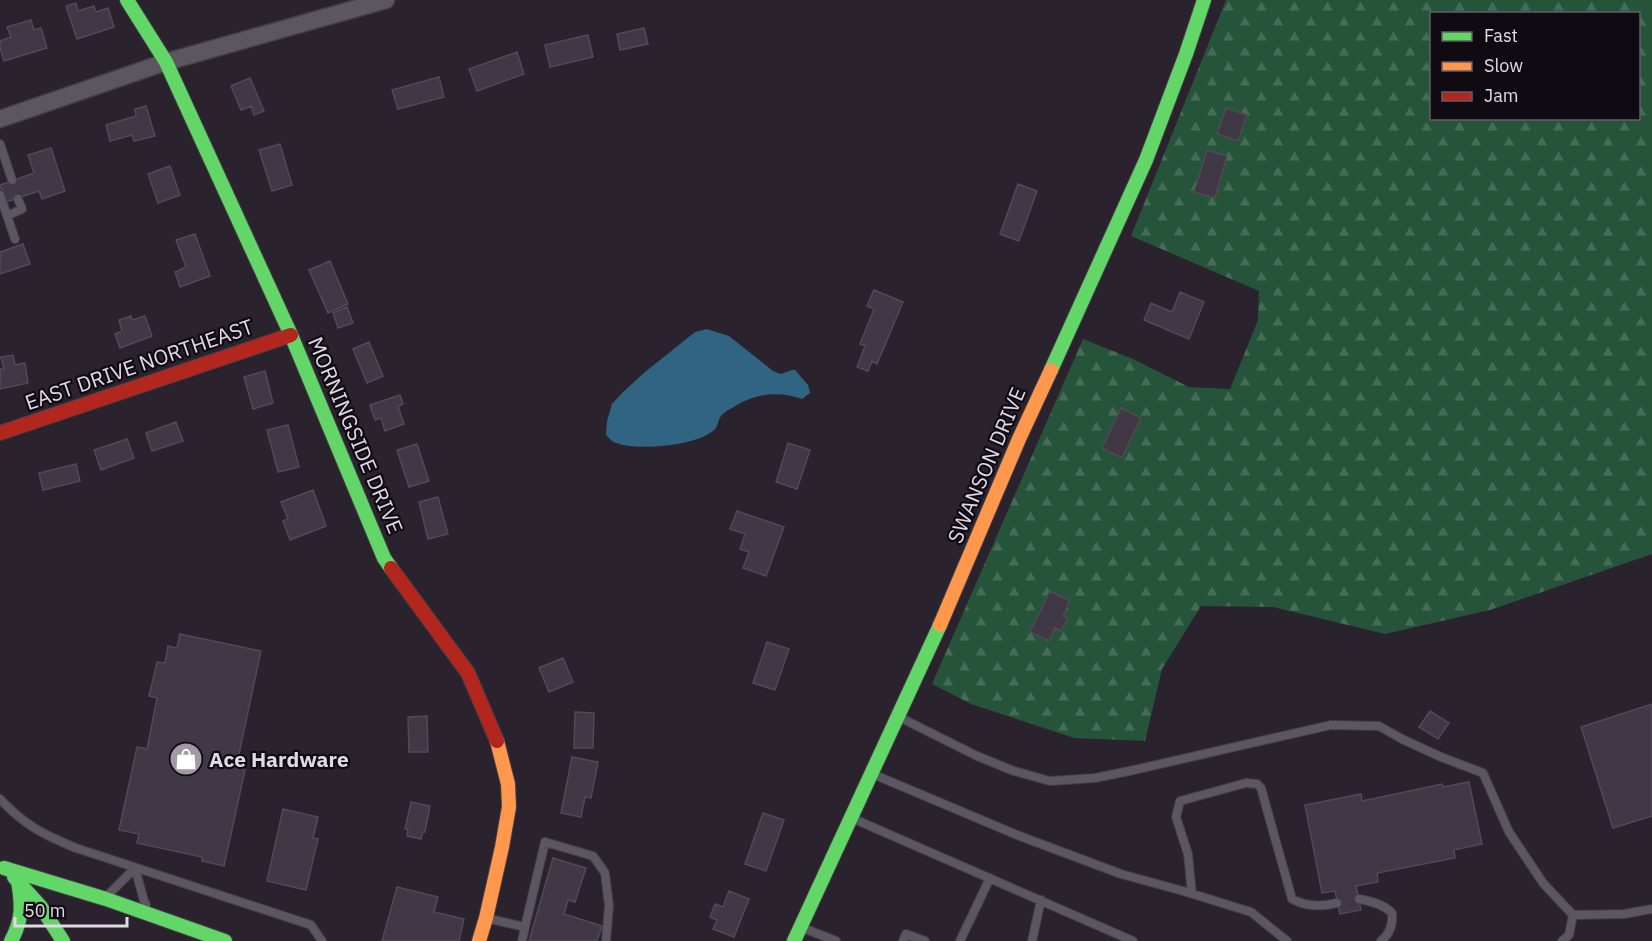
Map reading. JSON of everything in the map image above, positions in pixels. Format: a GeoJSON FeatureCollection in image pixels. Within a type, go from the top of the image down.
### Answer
{"type":"FeatureCollection","features":[{"type":"Feature","properties":{"kind":"main road","name":"MORNINGSIDE DRIVE"},"geometry":{"type":"LineString","coordinates":[[127,0],[166,62],[291,335],[384,558],[468,673],[497,741],[508,784],[509,807],[502,847],[479,941]]}},
{"type":"Feature","properties":{"kind":"main road","name":"SWANSON DRIVE"},"geometry":{"type":"LineString","coordinates":[[794,941],[957,589],[1005,470],[1147,156],[1180,71],[1204,0]]}},
{"type":"Feature","properties":{"kind":"main road","name":"EAST DRIVE NORTHEAST"},"geometry":{"type":"LineString","coordinates":[[0,434],[291,335]]}},
{"type":"Feature","properties":{"kind":"main road"},"geometry":{"type":"LineString","coordinates":[[2,866],[30,893],[46,913],[63,941]]}},
{"type":"Feature","properties":{"kind":"main road"},"geometry":{"type":"LineString","coordinates":[[2,866],[106,899],[225,941]]}},
{"type":"Feature","properties":{"kind":"main road"},"geometry":{"type":"LineString","coordinates":[[11,941],[18,929],[23,910],[18,881]]}},
{"type":"Feature","properties":{"kind":"street"},"geometry":{"type":"LineString","coordinates":[[0,119],[166,62],[386,0]]}},
{"type":"Feature","properties":{"kind":"lane"},"geometry":{"type":"LineString","coordinates":[[0,144],[2,158],[12,180]]}},
{"type":"Feature","properties":{"kind":"lane"},"geometry":{"type":"LineString","coordinates":[[0,195],[15,238]]}},
{"type":"Feature","properties":{"kind":"lane"},"geometry":{"type":"LineString","coordinates":[[7,216],[22,209],[18,199]]}},
{"type":"Feature","properties":{"kind":"lane"},"geometry":{"type":"LineString","coordinates":[[898,717],[977,756],[1014,771],[1050,781],[1095,778],[1331,725],[1379,726],[1441,757],[1483,773],[1509,832],[1543,883],[1573,915],[1624,915],[1652,909]]}},
{"type":"Feature","properties":{"kind":"lane"},"geometry":{"type":"LineString","coordinates":[[872,774],[1017,835],[1121,874],[1251,912],[1287,941]]}},
{"type":"Feature","properties":{"kind":"lane"},"geometry":{"type":"LineString","coordinates":[[1192,894],[1188,855],[1176,817],[1180,801],[1246,783],[1257,784],[1261,788],[1292,899],[1309,906],[1337,903]]}},
{"type":"Feature","properties":{"kind":"lane"},"geometry":{"type":"LineString","coordinates":[[0,799],[31,827],[52,838],[135,868],[311,925],[322,941]]}},
{"type":"Feature","properties":{"kind":"lane"},"geometry":{"type":"LineString","coordinates":[[851,818],[1133,941]]}},
{"type":"Feature","properties":{"kind":"lane"},"geometry":{"type":"LineString","coordinates":[[522,941],[545,842],[593,856],[605,873],[609,906],[606,941]]}},
{"type":"Feature","properties":{"kind":"lane"},"geometry":{"type":"LineString","coordinates":[[106,899],[135,868]]}},
{"type":"Feature","properties":{"kind":"lane"},"geometry":{"type":"LineString","coordinates":[[135,868],[144,901],[153,916]]}},
{"type":"Feature","properties":{"kind":"lane"},"geometry":{"type":"LineString","coordinates":[[960,941],[990,878]]}},
{"type":"Feature","properties":{"kind":"lane"},"geometry":{"type":"LineString","coordinates":[[1359,899],[1372,902],[1392,914],[1393,924],[1381,941]]}},
{"type":"Feature","properties":{"kind":"lane"},"geometry":{"type":"LineString","coordinates":[[1032,941],[1041,900]]}},
{"type":"Feature","properties":{"kind":"lane"},"geometry":{"type":"LineString","coordinates":[[1563,941],[1569,935],[1573,915]]}},
{"type":"Feature","properties":{"kind":"lane"},"geometry":{"type":"LineString","coordinates":[[486,918],[525,927]]}},
{"type":"Feature","properties":{"kind":"lane"},"geometry":{"type":"LineString","coordinates":[[801,927],[836,941]]}},
{"type":"Feature","properties":{"kind":"lane"},"geometry":{"type":"LineString","coordinates":[[903,941],[906,933],[925,941]]}},
{"type":"Feature","properties":{"kind":"green space"},"geometry":{"type":"Polygon","coordinates":[[[1226,0],[1652,0],[1652,554],[1490,610],[1385,634],[1273,607],[1201,606],[1162,669],[1145,741],[1074,738],[971,704],[932,684],[1083,339],[1133,359],[1189,387],[1230,389],[1258,320],[1259,291],[1131,236],[1226,0]]]}},
{"type":"Feature","properties":{"kind":"water"},"geometry":{"type":"Polygon","coordinates":[[[707,329],[729,336],[773,371],[781,374],[795,370],[808,385],[810,393],[802,399],[775,394],[748,399],[723,414],[716,428],[707,435],[682,443],[638,447],[611,440],[606,435],[612,404],[645,372],[695,332],[707,329]]]}},
{"type":"Feature","properties":{"kind":"building"},"geometry":{"type":"Polygon","coordinates":[[[76,3],[78,11],[94,6],[96,12],[108,8],[114,27],[77,39],[66,6],[76,3]]]}},
{"type":"Feature","properties":{"kind":"building"},"geometry":{"type":"Polygon","coordinates":[[[31,20],[34,30],[41,28],[47,48],[4,61],[0,41],[11,37],[7,27],[31,20]]]}},
{"type":"Feature","properties":{"kind":"building"},"geometry":{"type":"Polygon","coordinates":[[[644,28],[648,44],[620,50],[617,34],[644,28]]]}},
{"type":"Feature","properties":{"kind":"building"},"geometry":{"type":"Polygon","coordinates":[[[588,35],[593,57],[550,67],[545,45],[588,35]]]}},
{"type":"Feature","properties":{"kind":"building"},"geometry":{"type":"Polygon","coordinates":[[[517,52],[524,74],[477,91],[469,69],[517,52]]]}},
{"type":"Feature","properties":{"kind":"building"},"geometry":{"type":"Polygon","coordinates":[[[439,77],[444,97],[398,109],[392,90],[439,77]]]}},
{"type":"Feature","properties":{"kind":"building"},"geometry":{"type":"Polygon","coordinates":[[[250,78],[264,111],[254,115],[251,106],[241,110],[231,86],[250,78]]]}},
{"type":"Feature","properties":{"kind":"building"},"geometry":{"type":"Polygon","coordinates":[[[146,106],[155,136],[134,141],[132,135],[110,141],[106,125],[136,116],[135,109],[146,106]]]}},
{"type":"Feature","properties":{"kind":"building"},"geometry":{"type":"Polygon","coordinates":[[[1226,108],[1247,115],[1238,141],[1217,134],[1226,108]]]}},
{"type":"Feature","properties":{"kind":"building"},"geometry":{"type":"Polygon","coordinates":[[[280,144],[292,185],[272,191],[259,150],[280,144]]]}},
{"type":"Feature","properties":{"kind":"building"},"geometry":{"type":"Polygon","coordinates":[[[51,148],[65,191],[42,199],[39,191],[6,202],[0,185],[34,173],[28,155],[51,148]]]}},
{"type":"Feature","properties":{"kind":"building"},"geometry":{"type":"Polygon","coordinates":[[[1207,150],[1227,156],[1215,198],[1194,192],[1207,150]]]}},
{"type":"Feature","properties":{"kind":"building"},"geometry":{"type":"Polygon","coordinates":[[[170,166],[180,195],[158,203],[148,174],[170,166]]]}},
{"type":"Feature","properties":{"kind":"building"},"geometry":{"type":"Polygon","coordinates":[[[1018,184],[1037,191],[1019,241],[1000,234],[1018,184]]]}},
{"type":"Feature","properties":{"kind":"building"},"geometry":{"type":"Polygon","coordinates":[[[195,234],[210,276],[180,287],[175,272],[186,267],[176,240],[195,234]]]}},
{"type":"Feature","properties":{"kind":"building"},"geometry":{"type":"Polygon","coordinates":[[[23,244],[30,264],[0,274],[0,252],[23,244]]]}},
{"type":"Feature","properties":{"kind":"building"},"geometry":{"type":"Polygon","coordinates":[[[330,261],[348,304],[328,313],[309,270],[330,261]]]}},
{"type":"Feature","properties":{"kind":"building"},"geometry":{"type":"Polygon","coordinates":[[[874,290],[903,302],[877,364],[872,361],[868,371],[857,367],[865,346],[860,344],[874,309],[867,306],[874,290]]]}},
{"type":"Feature","properties":{"kind":"building"},"geometry":{"type":"Polygon","coordinates":[[[1180,292],[1204,302],[1189,339],[1144,320],[1151,303],[1172,312],[1180,292]]]}},
{"type":"Feature","properties":{"kind":"building"},"geometry":{"type":"Polygon","coordinates":[[[347,307],[353,323],[338,328],[333,313],[347,307]]]}},
{"type":"Feature","properties":{"kind":"building"},"geometry":{"type":"Polygon","coordinates":[[[131,316],[132,320],[145,316],[152,336],[120,348],[115,334],[122,331],[119,320],[131,316]]]}},
{"type":"Feature","properties":{"kind":"building"},"geometry":{"type":"Polygon","coordinates":[[[369,342],[383,376],[367,383],[353,349],[369,342]]]}},
{"type":"Feature","properties":{"kind":"building"},"geometry":{"type":"Polygon","coordinates":[[[13,355],[15,365],[25,363],[28,383],[0,389],[0,369],[4,369],[1,357],[13,355]]]}},
{"type":"Feature","properties":{"kind":"building"},"geometry":{"type":"Polygon","coordinates":[[[265,371],[273,403],[253,409],[244,377],[265,371]]]}},
{"type":"Feature","properties":{"kind":"building"},"geometry":{"type":"Polygon","coordinates":[[[400,395],[403,404],[398,406],[404,424],[385,431],[381,418],[375,420],[370,405],[400,395]]]}},
{"type":"Feature","properties":{"kind":"building"},"geometry":{"type":"Polygon","coordinates":[[[1121,408],[1141,418],[1122,458],[1102,448],[1121,408]]]}},
{"type":"Feature","properties":{"kind":"building"},"geometry":{"type":"Polygon","coordinates":[[[176,422],[183,441],[152,451],[146,433],[176,422]]]}},
{"type":"Feature","properties":{"kind":"building"},"geometry":{"type":"Polygon","coordinates":[[[288,425],[299,467],[278,472],[267,430],[288,425]]]}},
{"type":"Feature","properties":{"kind":"building"},"geometry":{"type":"Polygon","coordinates":[[[127,439],[134,458],[101,470],[94,450],[127,439]]]}},
{"type":"Feature","properties":{"kind":"building"},"geometry":{"type":"Polygon","coordinates":[[[788,443],[810,450],[797,489],[776,482],[788,443]]]}},
{"type":"Feature","properties":{"kind":"building"},"geometry":{"type":"Polygon","coordinates":[[[417,444],[429,481],[409,487],[397,450],[417,444]]]}},
{"type":"Feature","properties":{"kind":"building"},"geometry":{"type":"Polygon","coordinates":[[[76,464],[80,481],[43,490],[39,473],[76,464]]]}},
{"type":"Feature","properties":{"kind":"building"},"geometry":{"type":"Polygon","coordinates":[[[313,490],[326,526],[290,540],[283,521],[288,519],[281,502],[313,490]]]}},
{"type":"Feature","properties":{"kind":"building"},"geometry":{"type":"Polygon","coordinates":[[[438,497],[448,534],[428,539],[419,502],[438,497]]]}},
{"type":"Feature","properties":{"kind":"building"},"geometry":{"type":"Polygon","coordinates":[[[737,511],[784,527],[766,576],[743,568],[749,552],[740,549],[745,534],[730,529],[737,511]]]}},
{"type":"Feature","properties":{"kind":"building"},"geometry":{"type":"Polygon","coordinates":[[[1050,591],[1070,601],[1063,616],[1068,618],[1061,631],[1055,628],[1049,641],[1030,632],[1050,591]]]}},
{"type":"Feature","properties":{"kind":"building","name":"Ace Hardware"},"geometry":{"type":"Polygon","coordinates":[[[180,634],[261,651],[236,768],[245,770],[224,866],[202,861],[202,857],[137,843],[139,834],[119,830],[137,747],[147,749],[157,698],[149,696],[157,662],[165,663],[168,646],[177,648],[180,634]]]}},
{"type":"Feature","properties":{"kind":"building"},"geometry":{"type":"Polygon","coordinates":[[[767,642],[789,649],[775,690],[753,683],[767,642]]]}},
{"type":"Feature","properties":{"kind":"building"},"geometry":{"type":"Polygon","coordinates":[[[563,658],[573,682],[549,692],[539,668],[563,658]]]}},
{"type":"Feature","properties":{"kind":"building"},"geometry":{"type":"Polygon","coordinates":[[[1652,704],[1652,816],[1613,828],[1581,727],[1652,704]]]}},
{"type":"Feature","properties":{"kind":"building"},"geometry":{"type":"Polygon","coordinates":[[[1430,711],[1449,723],[1438,739],[1419,727],[1430,711]]]}},
{"type":"Feature","properties":{"kind":"building"},"geometry":{"type":"Polygon","coordinates":[[[575,712],[594,713],[593,748],[574,748],[575,712]]]}},
{"type":"Feature","properties":{"kind":"building"},"geometry":{"type":"Polygon","coordinates":[[[427,716],[428,752],[409,752],[408,717],[427,716]]]}},
{"type":"Feature","properties":{"kind":"building"},"geometry":{"type":"Polygon","coordinates":[[[572,757],[598,762],[591,798],[585,797],[581,817],[561,813],[572,757]]]}},
{"type":"Feature","properties":{"kind":"building"},"geometry":{"type":"Polygon","coordinates":[[[1469,782],[1482,844],[1454,850],[1455,858],[1377,873],[1378,882],[1356,886],[1361,910],[1340,914],[1335,891],[1322,893],[1305,805],[1361,794],[1362,801],[1442,784],[1443,787],[1469,782]]]}},
{"type":"Feature","properties":{"kind":"building"},"geometry":{"type":"Polygon","coordinates":[[[411,802],[430,806],[425,832],[421,839],[407,836],[408,829],[405,829],[411,802]]]}},
{"type":"Feature","properties":{"kind":"building"},"geometry":{"type":"Polygon","coordinates":[[[283,809],[318,817],[313,838],[318,839],[306,890],[267,881],[283,809]]]}},
{"type":"Feature","properties":{"kind":"building"},"geometry":{"type":"Polygon","coordinates":[[[763,813],[784,820],[766,871],[745,864],[763,813]]]}},
{"type":"Feature","properties":{"kind":"building"},"geometry":{"type":"Polygon","coordinates":[[[553,858],[586,868],[575,902],[568,900],[564,914],[602,926],[597,941],[529,941],[553,858]]]}},
{"type":"Feature","properties":{"kind":"building"},"geometry":{"type":"Polygon","coordinates":[[[397,887],[438,897],[434,912],[464,919],[459,941],[382,941],[397,887]]]}},
{"type":"Feature","properties":{"kind":"building"},"geometry":{"type":"Polygon","coordinates":[[[729,891],[749,899],[734,937],[713,929],[717,920],[710,917],[715,904],[723,907],[729,891]]]}},
{"type":"Feature","properties":{"kind":"traffic: fast"},"geometry":{"type":"LineString","coordinates":[[127,0],[166,62],[291,335],[384,558],[391,568]]}},
{"type":"Feature","properties":{"kind":"traffic: fast"},"geometry":{"type":"LineString","coordinates":[[1051,370],[1146,160],[1204,0]]}},
{"type":"Feature","properties":{"kind":"traffic: fast"},"geometry":{"type":"LineString","coordinates":[[794,941],[940,625]]}},
{"type":"Feature","properties":{"kind":"traffic: fast"},"geometry":{"type":"LineString","coordinates":[[4,868],[106,899],[225,941]]}},
{"type":"Feature","properties":{"kind":"traffic: fast"},"geometry":{"type":"LineString","coordinates":[[14,877],[41,907],[63,941]]}},
{"type":"Feature","properties":{"kind":"traffic: fast"},"geometry":{"type":"LineString","coordinates":[[11,941],[18,926],[20,912],[18,881]]}},
{"type":"Feature","properties":{"kind":"traffic: slow"},"geometry":{"type":"LineString","coordinates":[[940,625],[1019,439],[1051,370]]}},
{"type":"Feature","properties":{"kind":"traffic: slow"},"geometry":{"type":"LineString","coordinates":[[479,941],[502,847],[509,807],[508,784],[497,741]]}},
{"type":"Feature","properties":{"kind":"traffic: jam"},"geometry":{"type":"LineString","coordinates":[[0,433],[291,335]]}},
{"type":"Feature","properties":{"kind":"traffic: jam"},"geometry":{"type":"LineString","coordinates":[[391,568],[468,673],[497,741]]}},
{"type":"Feature","properties":{"kind":"place","name":"Ace Hardware"},"geometry":{"type":"Point","coordinates":[186,759]}}]}
